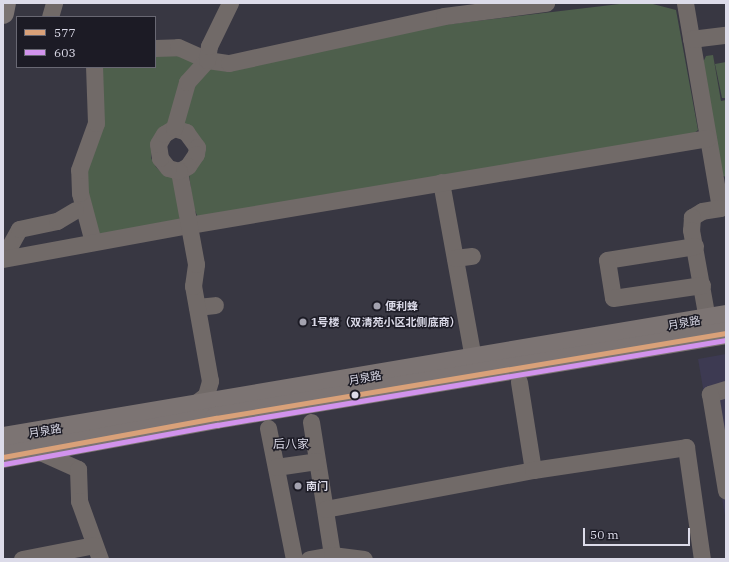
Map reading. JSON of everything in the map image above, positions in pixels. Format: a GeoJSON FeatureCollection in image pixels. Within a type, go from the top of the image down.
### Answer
{"type":"FeatureCollection","features":[{"type":"Feature","properties":{"kind":"main road"},"geometry":{"type":"LineString","coordinates":[[3,13],[5,3]]}},
{"type":"Feature","properties":{"kind":"main road","name":"月泉路"},"geometry":{"type":"LineString","coordinates":[[3,438],[473,358],[721,328]]}},
{"type":"Feature","properties":{"kind":"main road","name":"月泉路"},"geometry":{"type":"LineString","coordinates":[[3,457],[721,328]]}},
{"type":"Feature","properties":{"kind":"street"},"geometry":{"type":"LineString","coordinates":[[50,16],[54,3]]}},
{"type":"Feature","properties":{"kind":"street"},"geometry":{"type":"LineString","coordinates":[[174,128],[186,132],[197,146],[196,154],[188,166],[179,171],[168,168],[160,158],[158,144],[164,134],[174,128],[187,82],[207,60],[210,46],[230,3]]}},
{"type":"Feature","properties":{"kind":"street"},"geometry":{"type":"LineString","coordinates":[[156,48],[178,47],[207,60],[229,63],[444,16],[546,3]]}},
{"type":"Feature","properties":{"kind":"street"},"geometry":{"type":"LineString","coordinates":[[685,3],[708,138],[723,207],[702,211],[692,217],[690,230],[706,289],[721,328]]}},
{"type":"Feature","properties":{"kind":"street"},"geometry":{"type":"LineString","coordinates":[[691,38],[726,35]]}},
{"type":"Feature","properties":{"kind":"street"},"geometry":{"type":"LineString","coordinates":[[93,242],[80,193],[79,170],[96,123],[94,68]]}},
{"type":"Feature","properties":{"kind":"street"},"geometry":{"type":"LineString","coordinates":[[3,259],[189,225],[708,138]]}},
{"type":"Feature","properties":{"kind":"street"},"geometry":{"type":"LineString","coordinates":[[179,171],[196,264],[193,286],[210,381],[206,395],[192,406]]}},
{"type":"Feature","properties":{"kind":"street"},"geometry":{"type":"LineString","coordinates":[[442,182],[473,358]]}},
{"type":"Feature","properties":{"kind":"street"},"geometry":{"type":"LineString","coordinates":[[3,259],[19,229],[57,221],[75,210]]}},
{"type":"Feature","properties":{"kind":"street"},"geometry":{"type":"LineString","coordinates":[[694,246],[607,260],[613,298],[706,289]]}},
{"type":"Feature","properties":{"kind":"street"},"geometry":{"type":"LineString","coordinates":[[455,258],[472,256]]}},
{"type":"Feature","properties":{"kind":"street"},"geometry":{"type":"LineString","coordinates":[[197,307],[215,305]]}},
{"type":"Feature","properties":{"kind":"street"},"geometry":{"type":"LineString","coordinates":[[519,382],[534,470]]}},
{"type":"Feature","properties":{"kind":"street"},"geometry":{"type":"LineString","coordinates":[[726,389],[710,394],[726,491]]}},
{"type":"Feature","properties":{"kind":"street"},"geometry":{"type":"LineString","coordinates":[[311,422],[332,555]]}},
{"type":"Feature","properties":{"kind":"street"},"geometry":{"type":"LineString","coordinates":[[268,428],[294,559]]}},
{"type":"Feature","properties":{"kind":"street"},"geometry":{"type":"LineString","coordinates":[[324,509],[534,470],[686,447],[702,559]]}},
{"type":"Feature","properties":{"kind":"street"},"geometry":{"type":"LineString","coordinates":[[22,559],[97,552],[79,501],[78,469],[38,451]]}},
{"type":"Feature","properties":{"kind":"street"},"geometry":{"type":"LineString","coordinates":[[276,467],[317,461]]}},
{"type":"Feature","properties":{"kind":"street"},"geometry":{"type":"LineString","coordinates":[[309,559],[332,555],[364,559]]}},
{"type":"Feature","properties":{"kind":"shaded area"},"geometry":{"type":"Polygon","coordinates":[[[726,354],[726,521],[698,359],[726,354]]]}},
{"type":"Feature","properties":{"kind":"green space"},"geometry":{"type":"Polygon","coordinates":[[[628,3],[649,3],[676,10],[698,130],[688,138],[199,220],[193,206],[189,174],[198,166],[180,126],[186,98],[209,64],[434,26],[628,3]]]}},
{"type":"Feature","properties":{"kind":"green space"},"geometry":{"type":"Polygon","coordinates":[[[182,52],[195,60],[172,126],[153,144],[151,158],[156,167],[162,173],[171,176],[177,185],[180,222],[97,237],[88,206],[87,159],[95,68],[156,68],[156,53],[182,52]]]}},
{"type":"Feature","properties":{"kind":"green space"},"geometry":{"type":"Polygon","coordinates":[[[713,55],[721,101],[726,100],[726,177],[718,174],[701,67],[706,56],[713,55]]]}},
{"type":"Feature","properties":{"kind":"green space"},"geometry":{"type":"Polygon","coordinates":[[[726,62],[726,98],[722,98],[715,64],[726,62]]]}},
{"type":"Feature","properties":{"kind":"transit line","name":"577"},"geometry":{"type":"LineString","coordinates":[[3,457],[216,418],[726,333]]}},
{"type":"Feature","properties":{"kind":"transit line","name":"603"},"geometry":{"type":"LineString","coordinates":[[4,464],[217,425],[726,340]]}},
{"type":"Feature","properties":{"kind":"place","name":"便利蜂"},"geometry":{"type":"Point","coordinates":[377,306]}},
{"type":"Feature","properties":{"kind":"place","name":"1号楼（双清苑小区北侧底商）"},"geometry":{"type":"Point","coordinates":[303,322]}},
{"type":"Feature","properties":{"kind":"place","name":"南门"},"geometry":{"type":"Point","coordinates":[298,486]}},
{"type":"Feature","properties":{"kind":"district","name":"后八家"},"geometry":{"type":"Point","coordinates":[291,444]}}]}
